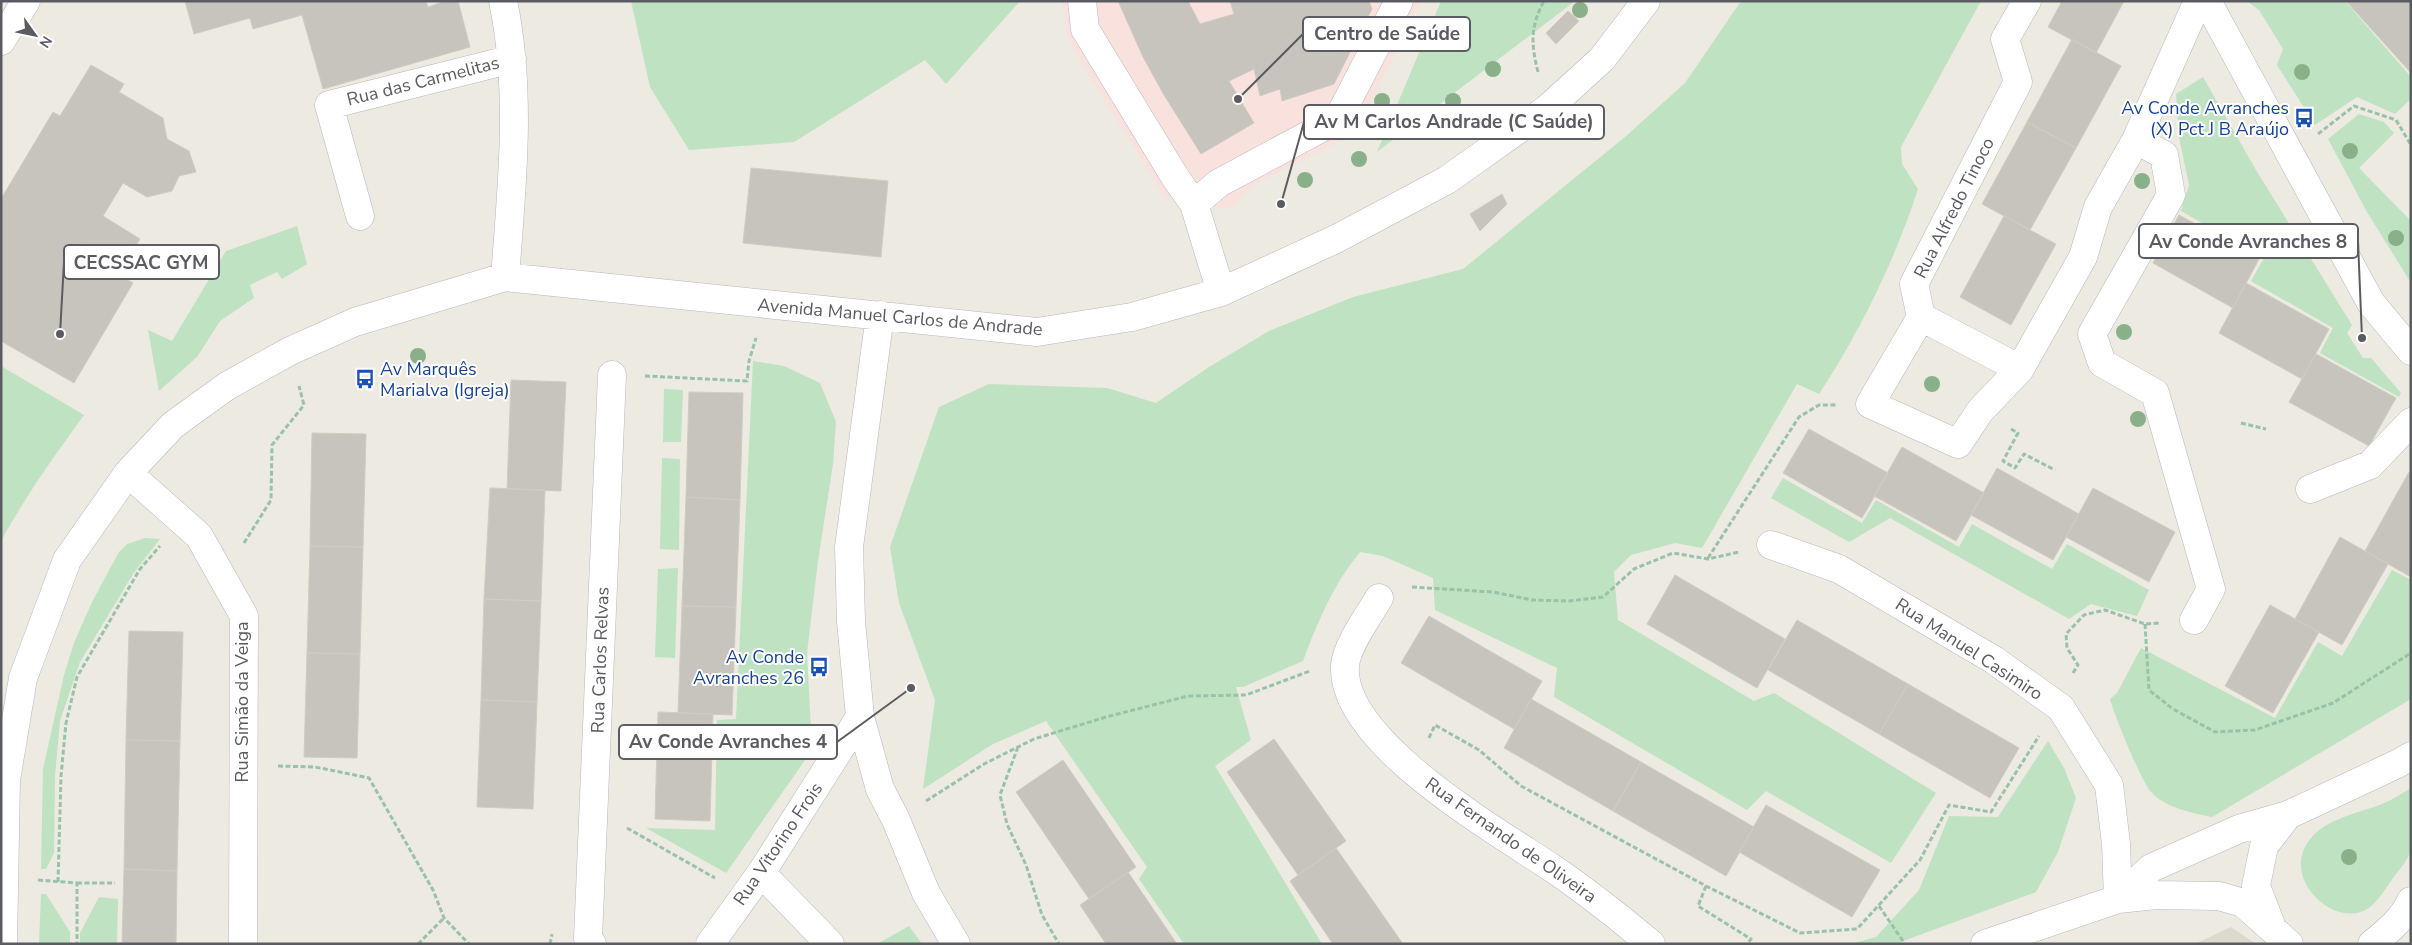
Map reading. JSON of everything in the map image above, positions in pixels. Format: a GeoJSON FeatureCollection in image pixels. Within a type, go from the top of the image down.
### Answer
{"type":"FeatureCollection","features":[{"type":"Feature","properties":{"kind":"street"},"geometry":{"type":"LineString","coordinates":[[1,41],[26,1]]}},
{"type":"Feature","properties":{"kind":"street"},"geometry":{"type":"LineString","coordinates":[[3,944],[6,780],[23,678],[67,560],[128,473],[173,425],[227,386],[290,352],[355,322],[504,277],[511,192],[514,105],[512,41],[503,1]]}},
{"type":"Feature","properties":{"kind":"street"},"geometry":{"type":"LineString","coordinates":[[1082,1],[1085,29],[1175,177],[1194,204],[1221,292]]}},
{"type":"Feature","properties":{"kind":"street"},"geometry":{"type":"LineString","coordinates":[[1194,204],[1219,183],[1338,119],[1399,1]]}},
{"type":"Feature","properties":{"kind":"street","name":"Avenida Manuel Carlos de Andrade"},"geometry":{"type":"LineString","coordinates":[[504,277],[1037,332],[1132,317],[1221,292],[1336,239],[1446,180],[1547,108],[1602,59],[1646,1]]}},
{"type":"Feature","properties":{"kind":"street","name":"Rua Alfredo Tinoco"},"geometry":{"type":"LineString","coordinates":[[1921,317],[1914,284],[2018,82],[2005,39],[2027,1]]}},
{"type":"Feature","properties":{"kind":"street"},"geometry":{"type":"LineString","coordinates":[[2020,369],[1921,317],[1870,404],[1958,444],[1980,411],[2020,369],[2083,258],[2098,207],[2136,140],[2198,1]]}},
{"type":"Feature","properties":{"kind":"street"},"geometry":{"type":"LineString","coordinates":[[2207,1],[2371,303],[2411,351]]}},
{"type":"Feature","properties":{"kind":"street","name":"Rua das Carmelitas"},"geometry":{"type":"LineString","coordinates":[[360,216],[328,105],[512,59]]}},
{"type":"Feature","properties":{"kind":"street"},"geometry":{"type":"LineString","coordinates":[[2136,140],[2164,155],[2171,195],[2092,334],[2102,363],[2155,393],[2211,589],[2194,620]]}},
{"type":"Feature","properties":{"kind":"street"},"geometry":{"type":"LineString","coordinates":[[880,315],[849,548],[851,621],[860,717],[880,789],[896,820],[926,893],[956,944]]}},
{"type":"Feature","properties":{"kind":"street","name":"Rua Carlos Relvas"},"geometry":{"type":"LineString","coordinates":[[592,944],[588,938],[612,375]]}},
{"type":"Feature","properties":{"kind":"street"},"geometry":{"type":"LineString","coordinates":[[2310,489],[2370,465],[2411,422]]}},
{"type":"Feature","properties":{"kind":"street","name":"Rua Simão da Veiga"},"geometry":{"type":"LineString","coordinates":[[128,473],[200,536],[244,616],[243,944]]}},
{"type":"Feature","properties":{"kind":"street","name":"Rua Manuel Casimiro"},"geometry":{"type":"LineString","coordinates":[[1771,545],[1839,569],[1994,660],[2061,708],[2109,785],[2116,844],[2118,899]]}},
{"type":"Feature","properties":{"kind":"street"},"geometry":{"type":"LineString","coordinates":[[1345,664],[1353,644],[1379,598]]}},
{"type":"Feature","properties":{"kind":"street","name":"Rua Fernando de Oliveira"},"geometry":{"type":"LineString","coordinates":[[1345,664],[1348,688],[1362,714],[1385,745],[1409,767],[1480,823],[1609,908],[1651,944]]}},
{"type":"Feature","properties":{"kind":"street","name":"Rua Vitorino Frois"},"geometry":{"type":"LineString","coordinates":[[710,944],[761,873],[860,717]]}},
{"type":"Feature","properties":{"kind":"street"},"geometry":{"type":"LineString","coordinates":[[2118,899],[2151,868],[2239,829],[2288,815],[2399,764],[2411,756]]}},
{"type":"Feature","properties":{"kind":"street"},"geometry":{"type":"LineString","coordinates":[[2280,935],[2256,886],[2264,846],[2288,815]]}},
{"type":"Feature","properties":{"kind":"street"},"geometry":{"type":"LineString","coordinates":[[761,873],[830,944]]}},
{"type":"Feature","properties":{"kind":"street"},"geometry":{"type":"LineString","coordinates":[[1985,944],[2118,899],[2156,895],[2219,896],[2242,903],[2280,935]]}},
{"type":"Feature","properties":{"kind":"street"},"geometry":{"type":"LineString","coordinates":[[2408,907],[2411,939]]}},
{"type":"Feature","properties":{"kind":"street"},"geometry":{"type":"LineString","coordinates":[[2372,944],[2390,930],[2408,907]]}},
{"type":"Feature","properties":{"kind":"path"},"geometry":{"type":"LineString","coordinates":[[1544,1],[1536,15],[1531,45],[1547,108]]}},
{"type":"Feature","properties":{"kind":"path"},"geometry":{"type":"LineString","coordinates":[[2290,156],[2354,106],[2396,120],[2411,145]]}},
{"type":"Feature","properties":{"kind":"path"},"geometry":{"type":"LineString","coordinates":[[222,577],[271,500],[272,445],[304,405],[290,352]]}},
{"type":"Feature","properties":{"kind":"path"},"geometry":{"type":"LineString","coordinates":[[612,375],[747,381],[748,360]]}},
{"type":"Feature","properties":{"kind":"path"},"geometry":{"type":"LineString","coordinates":[[1708,558],[1799,417],[1819,405],[1870,404]]}},
{"type":"Feature","properties":{"kind":"path"},"geometry":{"type":"LineString","coordinates":[[2241,423],[2266,429]]}},
{"type":"Feature","properties":{"kind":"path"},"geometry":{"type":"LineString","coordinates":[[2018,433],[2002,461],[2015,468],[2024,454],[2055,470]]}},
{"type":"Feature","properties":{"kind":"path"},"geometry":{"type":"LineString","coordinates":[[58,882],[61,776],[66,723],[77,677],[140,569],[181,520]]}},
{"type":"Feature","properties":{"kind":"path"},"geometry":{"type":"LineString","coordinates":[[1379,598],[1396,585],[1436,590],[1494,592],[1532,600],[1569,601],[1603,597],[1634,569],[1673,553],[1708,558],[1771,545]]}},
{"type":"Feature","properties":{"kind":"path"},"geometry":{"type":"LineString","coordinates":[[2078,665],[2067,648],[2066,634],[2084,615],[2105,610],[2145,624],[2149,690],[2173,709],[2214,732],[2255,730],[2334,703],[2411,653]]}},
{"type":"Feature","properties":{"kind":"path"},"geometry":{"type":"LineString","coordinates":[[924,802],[984,764],[1034,739],[1188,696],[1246,695],[1315,669],[1345,664]]}},
{"type":"Feature","properties":{"kind":"path"},"geometry":{"type":"LineString","coordinates":[[1434,725],[1479,750],[1521,786],[1706,886],[1800,933],[1857,929],[1920,860],[1949,805],[1991,812],[2040,735],[2033,730]]}},
{"type":"Feature","properties":{"kind":"path"},"geometry":{"type":"LineString","coordinates":[[1018,747],[1000,795],[1007,824],[1026,865],[1042,915],[1059,944]]}},
{"type":"Feature","properties":{"kind":"path"},"geometry":{"type":"LineString","coordinates":[[243,765],[315,767],[369,778],[433,890],[444,918],[469,944]]}},
{"type":"Feature","properties":{"kind":"path"},"geometry":{"type":"LineString","coordinates":[[594,808],[744,895]]}},
{"type":"Feature","properties":{"kind":"path"},"geometry":{"type":"LineString","coordinates":[[3,878],[76,883],[115,883]]}},
{"type":"Feature","properties":{"kind":"path"},"geometry":{"type":"LineString","coordinates":[[76,883],[77,944]]}},
{"type":"Feature","properties":{"kind":"path"},"geometry":{"type":"LineString","coordinates":[[1706,886],[1698,906],[1751,939],[1747,944]]}},
{"type":"Feature","properties":{"kind":"path"},"geometry":{"type":"LineString","coordinates":[[1879,906],[1905,944]]}},
{"type":"Feature","properties":{"kind":"path"},"geometry":{"type":"LineString","coordinates":[[418,944],[444,918]]}},
{"type":"Feature","properties":{"kind":"shaded area"},"geometry":{"type":"Polygon","coordinates":[[[1062,1],[1421,1],[1355,134],[1253,185],[1231,209],[1164,199],[1148,169],[1082,65],[1067,35],[1062,1]]]}},
{"type":"Feature","properties":{"kind":"shaded area"},"geometry":{"type":"Polygon","coordinates":[[[2231,927],[2256,944],[2195,944],[2231,927]]]}},
{"type":"Feature","properties":{"kind":"green space"},"geometry":{"type":"Polygon","coordinates":[[[631,1],[1020,1],[946,84],[925,60],[794,142],[689,150],[650,87],[631,1]]]}},
{"type":"Feature","properties":{"kind":"green space"},"geometry":{"type":"Polygon","coordinates":[[[1441,1],[1575,1],[1377,152],[1441,1]]]}},
{"type":"Feature","properties":{"kind":"green space"},"geometry":{"type":"Polygon","coordinates":[[[1741,1],[1981,1],[1901,147],[1902,164],[1918,189],[1899,242],[1876,294],[1849,345],[1819,394],[1797,384],[1702,548],[1675,543],[1631,555],[1614,572],[1618,620],[1754,701],[1774,693],[1936,793],[1891,863],[1766,791],[1747,810],[1554,697],[1557,668],[1435,610],[1433,578],[1383,556],[1360,552],[1334,590],[1314,632],[1303,661],[1243,687],[1236,687],[1251,740],[1215,766],[1322,944],[1184,944],[1139,879],[1147,867],[1046,721],[993,744],[923,789],[935,700],[899,603],[890,547],[939,407],[989,384],[1107,388],[1156,403],[1209,367],[1269,331],[1353,297],[1463,269],[1625,137],[1685,83],[1741,1]]]}},
{"type":"Feature","properties":{"kind":"green space"},"geometry":{"type":"Polygon","coordinates":[[[2247,1],[2345,1],[2411,77],[2411,99],[2395,114],[2357,97],[2315,125],[2277,65],[2283,49],[2259,10],[2247,1]]]}},
{"type":"Feature","properties":{"kind":"green space"},"geometry":{"type":"Polygon","coordinates":[[[2203,77],[2256,170],[2352,325],[2347,333],[2363,358],[2371,358],[2401,393],[2399,397],[2320,353],[2333,328],[2251,281],[2264,258],[2181,211],[2189,185],[2179,137],[2176,94],[2203,77]]]}},
{"type":"Feature","properties":{"kind":"green space"},"geometry":{"type":"Polygon","coordinates":[[[2359,114],[2384,122],[2394,133],[2359,168],[2411,221],[2411,283],[2367,212],[2328,139],[2359,114]]]}},
{"type":"Feature","properties":{"kind":"green space"},"geometry":{"type":"Polygon","coordinates":[[[297,226],[307,264],[282,279],[277,272],[250,285],[254,298],[220,321],[197,357],[159,391],[148,330],[172,341],[226,251],[297,226]]]}},
{"type":"Feature","properties":{"kind":"green space"},"geometry":{"type":"Polygon","coordinates":[[[753,361],[784,366],[820,383],[836,422],[833,464],[818,561],[807,653],[812,750],[726,873],[646,828],[715,830],[717,720],[736,719],[753,361]]]}},
{"type":"Feature","properties":{"kind":"green space"},"geometry":{"type":"Polygon","coordinates":[[[1,366],[84,415],[40,477],[1,541],[1,366]]]}},
{"type":"Feature","properties":{"kind":"green space"},"geometry":{"type":"Polygon","coordinates":[[[664,389],[683,390],[681,442],[663,442],[664,389]]]}},
{"type":"Feature","properties":{"kind":"green space"},"geometry":{"type":"Polygon","coordinates":[[[662,458],[680,459],[679,550],[660,549],[662,458]]]}},
{"type":"Feature","properties":{"kind":"green space"},"geometry":{"type":"Polygon","coordinates":[[[1783,478],[1862,523],[1876,500],[1959,547],[1972,524],[2052,569],[2067,544],[2149,590],[2137,616],[2091,604],[2069,619],[1890,518],[1849,542],[1771,498],[1783,478]]]}},
{"type":"Feature","properties":{"kind":"green space"},"geometry":{"type":"Polygon","coordinates":[[[145,538],[160,539],[133,574],[80,662],[60,721],[55,776],[54,853],[46,869],[41,869],[43,769],[64,675],[74,643],[92,602],[119,552],[127,544],[145,538]]]}},
{"type":"Feature","properties":{"kind":"green space"},"geometry":{"type":"Polygon","coordinates":[[[678,568],[675,658],[655,657],[658,569],[678,568]]]}},
{"type":"Feature","properties":{"kind":"green space"},"geometry":{"type":"Polygon","coordinates":[[[2392,570],[2411,580],[2411,699],[2212,817],[2188,812],[2172,806],[2152,793],[2135,763],[2110,699],[2117,693],[2141,648],[2275,718],[2318,642],[2342,656],[2392,570]]]}},
{"type":"Feature","properties":{"kind":"green space"},"geometry":{"type":"Polygon","coordinates":[[[2048,741],[2064,768],[2076,798],[2058,852],[2036,892],[1895,944],[1851,944],[1876,937],[1919,890],[1949,816],[1998,817],[2048,741]]]}},
{"type":"Feature","properties":{"kind":"green space"},"geometry":{"type":"Polygon","coordinates":[[[2411,788],[2411,847],[2409,856],[2402,867],[2370,907],[2356,913],[2340,912],[2326,905],[2313,894],[2304,880],[2301,864],[2305,847],[2318,831],[2325,826],[2388,801],[2411,788]]]}},
{"type":"Feature","properties":{"kind":"green space"},"geometry":{"type":"Polygon","coordinates":[[[41,894],[46,894],[70,932],[70,944],[39,944],[41,894]]]}},
{"type":"Feature","properties":{"kind":"green space"},"geometry":{"type":"Polygon","coordinates":[[[99,897],[118,899],[117,944],[80,944],[80,933],[99,897]]]}},
{"type":"Feature","properties":{"kind":"green space"},"geometry":{"type":"Polygon","coordinates":[[[909,926],[922,944],[877,944],[909,926]]]}},
{"type":"Feature","properties":{"kind":"building"},"geometry":{"type":"Polygon","coordinates":[[[185,1],[426,1],[428,7],[445,1],[458,1],[470,47],[323,89],[302,15],[253,29],[250,18],[194,34],[185,1]]]}},
{"type":"Feature","properties":{"kind":"building"},"geometry":{"type":"Polygon","coordinates":[[[1118,1],[1188,1],[1200,24],[1234,14],[1230,1],[1369,1],[1372,9],[1334,84],[1282,101],[1280,89],[1260,96],[1254,69],[1229,81],[1254,123],[1201,154],[1143,57],[1118,1]]]}},
{"type":"Feature","properties":{"kind":"building"},"geometry":{"type":"Polygon","coordinates":[[[2062,1],[2124,1],[2096,53],[2048,27],[2062,1]]]}},
{"type":"Feature","properties":{"kind":"building"},"geometry":{"type":"Polygon","coordinates":[[[2346,1],[2411,1],[2411,73],[2346,1]]]}},
{"type":"Feature","properties":{"kind":"building"},"geometry":{"type":"Polygon","coordinates":[[[1568,11],[1579,21],[1556,44],[1546,33],[1568,11]]]}},
{"type":"Feature","properties":{"kind":"building"},"geometry":{"type":"Polygon","coordinates":[[[2072,39],[2121,66],[2076,148],[2027,122],[2072,39]]]}},
{"type":"Feature","properties":{"kind":"building"},"geometry":{"type":"Polygon","coordinates":[[[91,65],[124,84],[119,92],[163,118],[167,139],[189,151],[196,172],[179,176],[172,191],[147,197],[123,183],[103,216],[140,239],[119,274],[133,283],[74,383],[1,341],[1,199],[53,112],[60,116],[91,65]]]}},
{"type":"Feature","properties":{"kind":"building"},"geometry":{"type":"Polygon","coordinates":[[[2027,122],[2076,148],[2030,230],[1982,204],[2027,122]]]}},
{"type":"Feature","properties":{"kind":"building"},"geometry":{"type":"Polygon","coordinates":[[[751,168],[888,181],[881,257],[743,243],[751,168]]]}},
{"type":"Feature","properties":{"kind":"building"},"geometry":{"type":"Polygon","coordinates":[[[1502,194],[1507,204],[1480,231],[1470,214],[1502,194]]]}},
{"type":"Feature","properties":{"kind":"building"},"geometry":{"type":"Polygon","coordinates":[[[2179,215],[2259,259],[2233,308],[2153,263],[2179,215]]]}},
{"type":"Feature","properties":{"kind":"building"},"geometry":{"type":"Polygon","coordinates":[[[2004,216],[2056,244],[2011,325],[1960,297],[2004,216]]]}},
{"type":"Feature","properties":{"kind":"building"},"geometry":{"type":"Polygon","coordinates":[[[2246,283],[2329,329],[2302,379],[2219,333],[2246,283]]]}},
{"type":"Feature","properties":{"kind":"building"},"geometry":{"type":"Polygon","coordinates":[[[2316,354],[2396,398],[2369,446],[2289,402],[2316,354]]]}},
{"type":"Feature","properties":{"kind":"building"},"geometry":{"type":"Polygon","coordinates":[[[511,380],[566,382],[561,491],[507,489],[511,380]]]}},
{"type":"Feature","properties":{"kind":"building"},"geometry":{"type":"Polygon","coordinates":[[[689,392],[743,393],[740,500],[686,497],[689,392]]]}},
{"type":"Feature","properties":{"kind":"building"},"geometry":{"type":"Polygon","coordinates":[[[1809,429],[1888,473],[1862,518],[1783,473],[1809,429]]]}},
{"type":"Feature","properties":{"kind":"building"},"geometry":{"type":"Polygon","coordinates":[[[312,433],[366,434],[363,547],[310,546],[312,433]]]}},
{"type":"Feature","properties":{"kind":"building"},"geometry":{"type":"Polygon","coordinates":[[[1902,447],[1984,493],[1956,541],[1874,496],[1902,447]]]}},
{"type":"Feature","properties":{"kind":"building"},"geometry":{"type":"Polygon","coordinates":[[[1997,468],[2079,514],[2053,560],[1971,515],[1997,468]]]}},
{"type":"Feature","properties":{"kind":"building"},"geometry":{"type":"Polygon","coordinates":[[[2409,472],[2411,473],[2411,577],[2365,551],[2409,472]]]}},
{"type":"Feature","properties":{"kind":"building"},"geometry":{"type":"Polygon","coordinates":[[[490,488],[545,490],[541,601],[484,599],[490,488]]]}},
{"type":"Feature","properties":{"kind":"building"},"geometry":{"type":"Polygon","coordinates":[[[2093,488],[2175,532],[2149,582],[2066,537],[2093,488]]]}},
{"type":"Feature","properties":{"kind":"building"},"geometry":{"type":"Polygon","coordinates":[[[686,497],[740,500],[736,607],[682,606],[686,497]]]}},
{"type":"Feature","properties":{"kind":"building"},"geometry":{"type":"Polygon","coordinates":[[[2340,537],[2388,564],[2342,645],[2295,619],[2340,537]]]}},
{"type":"Feature","properties":{"kind":"building"},"geometry":{"type":"Polygon","coordinates":[[[310,546],[363,547],[360,654],[307,653],[310,546]]]}},
{"type":"Feature","properties":{"kind":"building"},"geometry":{"type":"Polygon","coordinates":[[[1675,575],[1785,639],[1757,688],[1647,624],[1675,575]]]}},
{"type":"Feature","properties":{"kind":"building"},"geometry":{"type":"Polygon","coordinates":[[[484,599],[541,601],[537,702],[481,700],[484,599]]]}},
{"type":"Feature","properties":{"kind":"building"},"geometry":{"type":"Polygon","coordinates":[[[2270,605],[2319,632],[2273,713],[2225,686],[2270,605]]]}},
{"type":"Feature","properties":{"kind":"building"},"geometry":{"type":"Polygon","coordinates":[[[682,606],[736,607],[732,715],[678,713],[682,606]]]}},
{"type":"Feature","properties":{"kind":"building"},"geometry":{"type":"Polygon","coordinates":[[[1429,616],[1542,681],[1514,729],[1401,663],[1429,616]]]}},
{"type":"Feature","properties":{"kind":"building"},"geometry":{"type":"Polygon","coordinates":[[[1797,620],[1908,684],[1879,734],[1768,670],[1797,620]]]}},
{"type":"Feature","properties":{"kind":"building"},"geometry":{"type":"Polygon","coordinates":[[[129,631],[183,632],[180,741],[126,740],[129,631]]]}},
{"type":"Feature","properties":{"kind":"building"},"geometry":{"type":"Polygon","coordinates":[[[307,653],[360,654],[357,758],[304,757],[307,653]]]}},
{"type":"Feature","properties":{"kind":"building"},"geometry":{"type":"Polygon","coordinates":[[[1908,684],[2019,748],[1990,798],[1879,734],[1908,684]]]}},
{"type":"Feature","properties":{"kind":"building"},"geometry":{"type":"Polygon","coordinates":[[[1531,699],[1641,762],[1613,811],[1504,748],[1531,699]]]}},
{"type":"Feature","properties":{"kind":"building"},"geometry":{"type":"Polygon","coordinates":[[[481,700],[537,702],[533,809],[477,807],[481,700]]]}},
{"type":"Feature","properties":{"kind":"building"},"geometry":{"type":"Polygon","coordinates":[[[658,712],[713,714],[710,821],[655,819],[658,712]]]}},
{"type":"Feature","properties":{"kind":"building"},"geometry":{"type":"Polygon","coordinates":[[[1274,739],[1346,841],[1298,875],[1227,772],[1274,739]]]}},
{"type":"Feature","properties":{"kind":"building"},"geometry":{"type":"Polygon","coordinates":[[[126,740],[180,741],[177,871],[124,869],[126,740]]]}},
{"type":"Feature","properties":{"kind":"building"},"geometry":{"type":"Polygon","coordinates":[[[1063,760],[1136,867],[1089,899],[1016,792],[1063,760]]]}},
{"type":"Feature","properties":{"kind":"building"},"geometry":{"type":"Polygon","coordinates":[[[1641,762],[1754,827],[1726,876],[1613,811],[1641,762]]]}},
{"type":"Feature","properties":{"kind":"building"},"geometry":{"type":"Polygon","coordinates":[[[1766,805],[1880,870],[1852,917],[1739,852],[1766,805]]]}},
{"type":"Feature","properties":{"kind":"building"},"geometry":{"type":"Polygon","coordinates":[[[1336,848],[1403,944],[1333,944],[1290,881],[1336,848]]]}},
{"type":"Feature","properties":{"kind":"building"},"geometry":{"type":"Polygon","coordinates":[[[124,869],[177,871],[176,944],[122,944],[124,869]]]}},
{"type":"Feature","properties":{"kind":"building"},"geometry":{"type":"Polygon","coordinates":[[[1128,872],[1177,944],[1106,944],[1080,905],[1128,872]]]}},
{"type":"Feature","properties":{"kind":"place","name":"Centro de Saúde"},"geometry":{"type":"Point","coordinates":[1238,99]}},
{"type":"Feature","properties":{"kind":"place","name":"Av Conde Avranches (X) Pct J B Araújo"},"geometry":{"type":"Point","coordinates":[2304,118]}},
{"type":"Feature","properties":{"kind":"place","name":"Av M Carlos Andrade (C Saúde)"},"geometry":{"type":"Point","coordinates":[1281,204]}},
{"type":"Feature","properties":{"kind":"place","name":"CECSSAC GYM"},"geometry":{"type":"Point","coordinates":[60,334]}},
{"type":"Feature","properties":{"kind":"place","name":"Av Conde Avranches 8"},"geometry":{"type":"Point","coordinates":[2362,338]}},
{"type":"Feature","properties":{"kind":"place","name":"Av Marquês Marialva (Igreja)"},"geometry":{"type":"Point","coordinates":[365,379]}},
{"type":"Feature","properties":{"kind":"place","name":"Av Conde Avranches 26"},"geometry":{"type":"Point","coordinates":[819,667]}},
{"type":"Feature","properties":{"kind":"place","name":"Av Conde Avranches 4"},"geometry":{"type":"Point","coordinates":[911,688]}}]}
